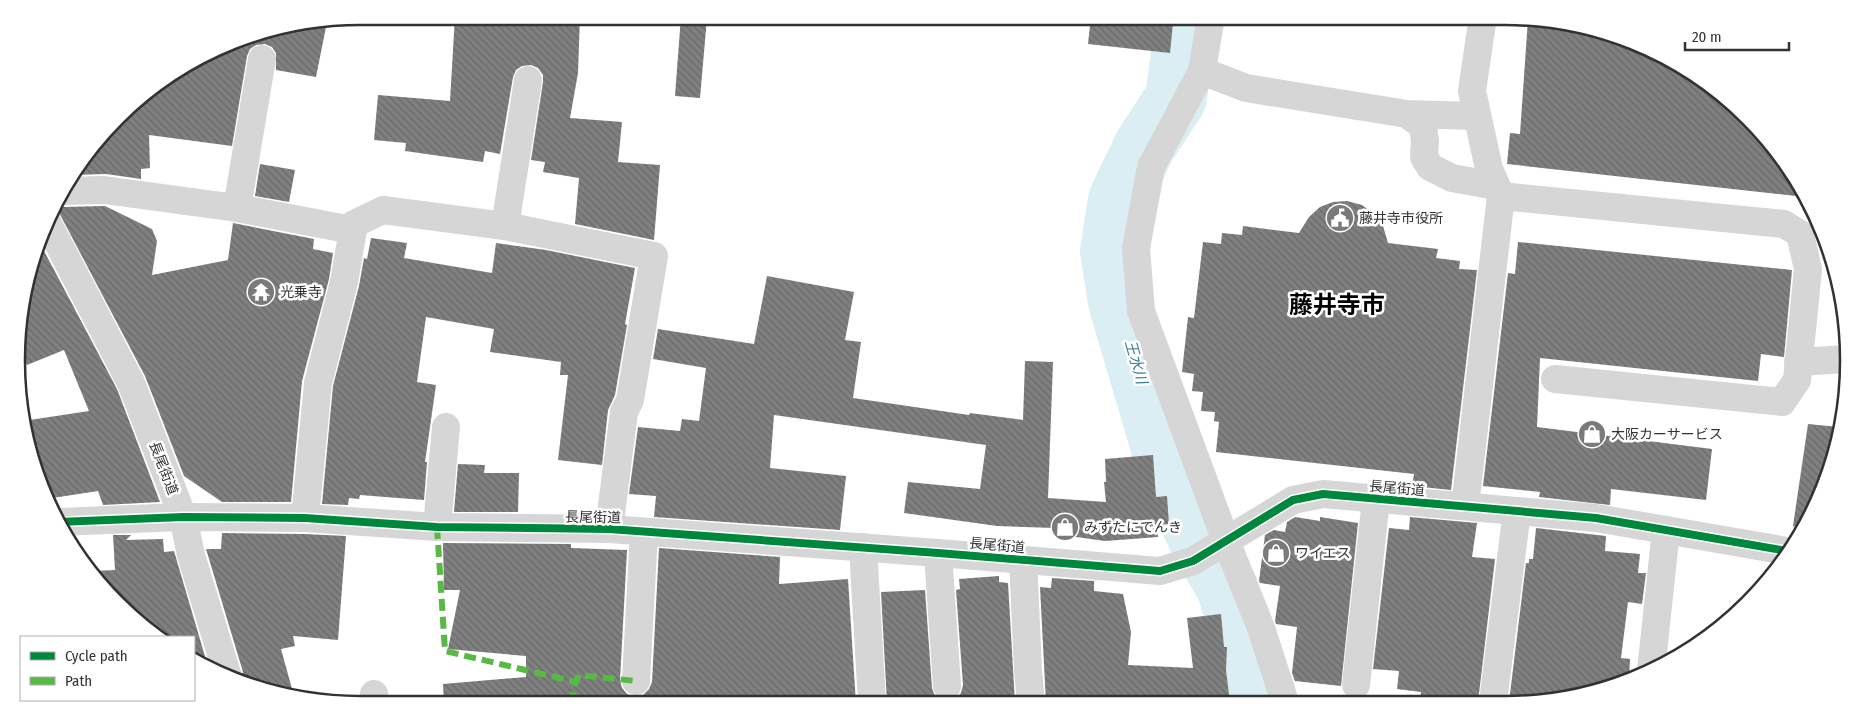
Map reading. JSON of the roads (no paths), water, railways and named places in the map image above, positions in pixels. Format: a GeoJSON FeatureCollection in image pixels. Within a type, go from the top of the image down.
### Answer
{"type":"FeatureCollection","features":[{"type":"Feature","properties":{"kind":"street"},"geometry":{"type":"LineString","coordinates":[[1210,25],[1202,71],[1151,168],[1136,248],[1141,311],[1214,548],[1260,628],[1283,696]]}},
{"type":"Feature","properties":{"kind":"street"},"geometry":{"type":"LineString","coordinates":[[1465,506],[1498,191],[1489,169],[1472,91],[1482,25]]}},
{"type":"Feature","properties":{"kind":"street"},"geometry":{"type":"LineString","coordinates":[[237,208],[262,59]]}},
{"type":"Feature","properties":{"kind":"street"},"geometry":{"type":"LineString","coordinates":[[1202,71],[1246,88],[1407,114],[1477,116]]}},
{"type":"Feature","properties":{"kind":"street"},"geometry":{"type":"LineString","coordinates":[[505,226],[528,80]]}},
{"type":"Feature","properties":{"kind":"street"},"geometry":{"type":"LineString","coordinates":[[1407,114],[1423,126],[1426,141],[1424,157],[1430,167],[1452,178],[1498,191],[1784,224],[1800,234],[1808,269],[1797,380],[1782,402],[1555,379]]}},
{"type":"Feature","properties":{"kind":"street"},"geometry":{"type":"LineString","coordinates":[[71,191],[104,190],[237,208],[352,230]]}},
{"type":"Feature","properties":{"kind":"street"},"geometry":{"type":"LineString","coordinates":[[305,518],[318,383],[344,282],[352,230],[354,224],[382,210],[505,226],[654,256],[630,400],[624,412],[609,529]]}},
{"type":"Feature","properties":{"kind":"street","name":"長尾街道"},"geometry":{"type":"LineString","coordinates":[[52,231],[130,383],[183,517],[305,518],[437,527],[609,529],[1160,571],[1214,548],[1293,500],[1323,494],[1596,518],[1781,550]]}},
{"type":"Feature","properties":{"kind":"street"},"geometry":{"type":"LineString","coordinates":[[1798,362],[1840,359]]}},
{"type":"Feature","properties":{"kind":"street"},"geometry":{"type":"LineString","coordinates":[[437,527],[446,428]]}},
{"type":"Feature","properties":{"kind":"street"},"geometry":{"type":"LineString","coordinates":[[1356,685],[1376,499]]}},
{"type":"Feature","properties":{"kind":"street"},"geometry":{"type":"LineString","coordinates":[[1493,696],[1517,511]]}},
{"type":"Feature","properties":{"kind":"street"},"geometry":{"type":"LineString","coordinates":[[67,522],[183,517],[190,555],[225,667]]}},
{"type":"Feature","properties":{"kind":"street"},"geometry":{"type":"LineString","coordinates":[[1652,661],[1666,530]]}},
{"type":"Feature","properties":{"kind":"street"},"geometry":{"type":"LineString","coordinates":[[636,681],[644,532]]}},
{"type":"Feature","properties":{"kind":"street"},"geometry":{"type":"LineString","coordinates":[[863,548],[872,696]]}},
{"type":"Feature","properties":{"kind":"street"},"geometry":{"type":"LineString","coordinates":[[938,553],[947,686]]}},
{"type":"Feature","properties":{"kind":"street"},"geometry":{"type":"LineString","coordinates":[[1023,560],[1030,696]]}},
{"type":"Feature","properties":{"kind":"waterway","name":"王水川"},"geometry":{"type":"LineString","coordinates":[[1186,25],[1176,98],[1144,147],[1119,200],[1111,251],[1119,302],[1172,482],[1199,539],[1227,587],[1261,696]]}},
{"type":"Feature","properties":{"kind":"place","name":"藤井寺市役所"},"geometry":{"type":"Point","coordinates":[1340,218]}},
{"type":"Feature","properties":{"kind":"place","name":"光乗寺"},"geometry":{"type":"Point","coordinates":[261,292]}},
{"type":"Feature","properties":{"kind":"place","name":"大阪カーサービス"},"geometry":{"type":"Point","coordinates":[1592,434]}},
{"type":"Feature","properties":{"kind":"place","name":"みずたにでんき"},"geometry":{"type":"Point","coordinates":[1065,527]}},
{"type":"Feature","properties":{"kind":"place","name":"ワイエス"},"geometry":{"type":"Point","coordinates":[1276,553]}},
{"type":"Feature","properties":{"kind":"district","name":"藤井寺市"},"geometry":{"type":"Point","coordinates":[1337,305]}}]}
